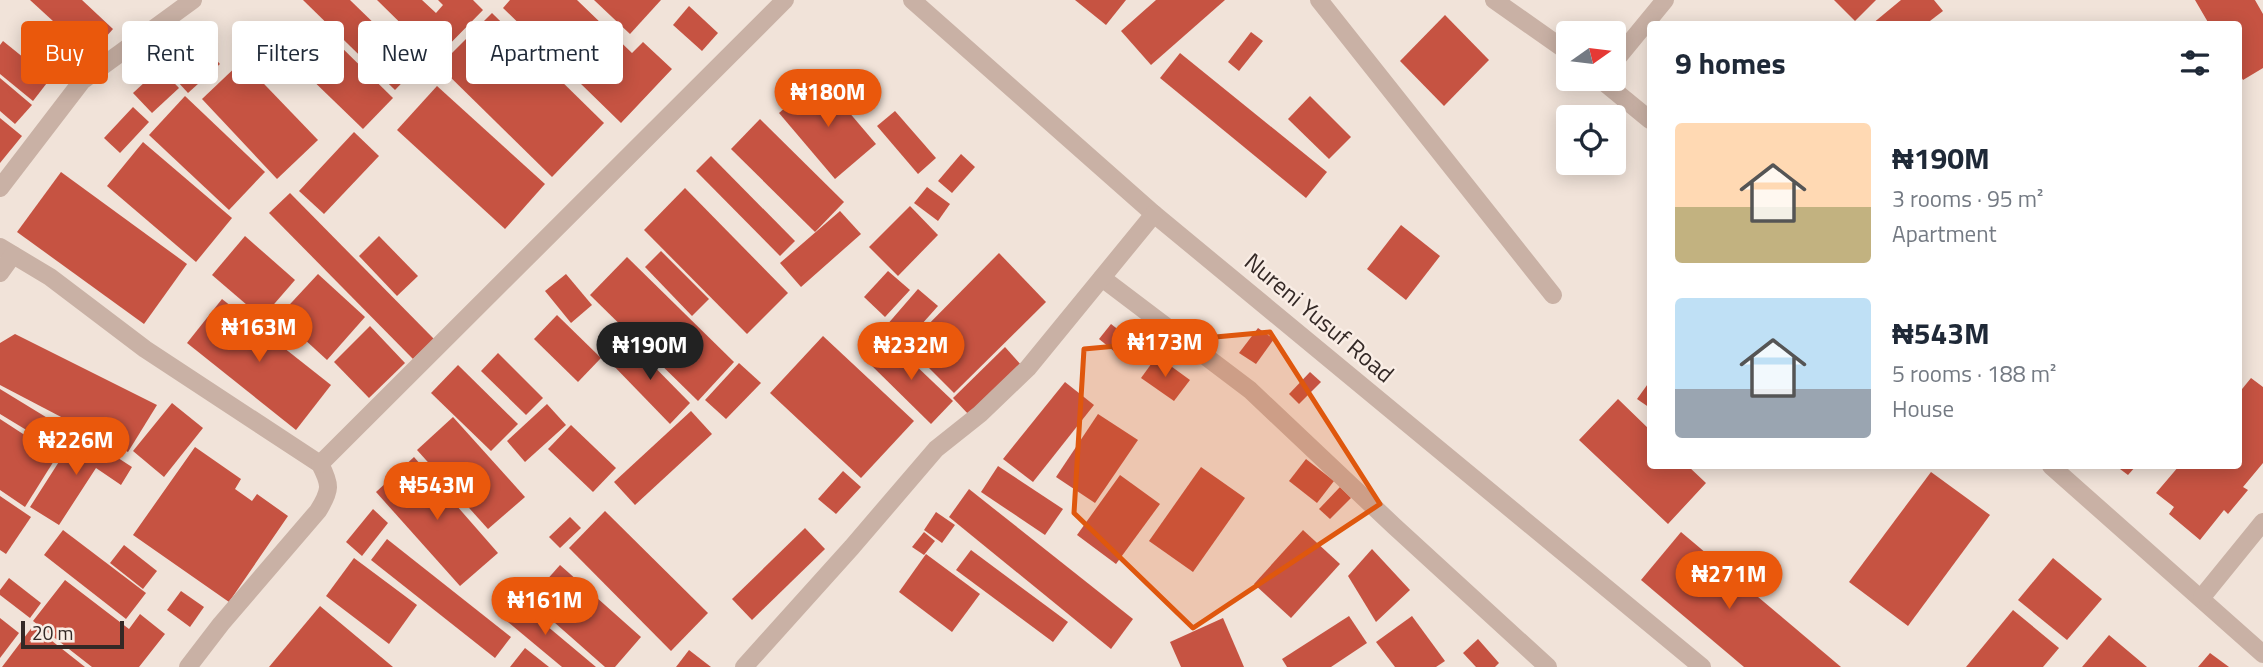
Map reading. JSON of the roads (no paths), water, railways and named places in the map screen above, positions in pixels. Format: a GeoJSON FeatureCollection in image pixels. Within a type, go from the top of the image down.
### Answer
{"type":"FeatureCollection","features":[{"type":"Feature","properties":{"kind":"street"},"geometry":{"type":"LineString","coordinates":[[0,188],[82,81],[193,0]]}},
{"type":"Feature","properties":{"kind":"street"},"geometry":{"type":"LineString","coordinates":[[320,464],[785,0]]}},
{"type":"Feature","properties":{"kind":"street","name":"Nureni Yusuf Road"},"geometry":{"type":"LineString","coordinates":[[912,0],[1154,214],[1702,667]]}},
{"type":"Feature","properties":{"kind":"street"},"geometry":{"type":"LineString","coordinates":[[1319,0],[1553,295]]}},
{"type":"Feature","properties":{"kind":"street"},"geometry":{"type":"LineString","coordinates":[[1494,0],[1556,44]]}},
{"type":"Feature","properties":{"kind":"street"},"geometry":{"type":"LineString","coordinates":[[1648,21],[1665,0]]}},
{"type":"Feature","properties":{"kind":"street"},"geometry":{"type":"LineString","coordinates":[[1626,47],[1647,22]]}},
{"type":"Feature","properties":{"kind":"street"},"geometry":{"type":"LineString","coordinates":[[1615,91],[1647,118]]}},
{"type":"Feature","properties":{"kind":"street"},"geometry":{"type":"LineString","coordinates":[[744,667],[936,449],[980,414],[1028,368],[1154,214]]}},
{"type":"Feature","properties":{"kind":"street"},"geometry":{"type":"LineString","coordinates":[[0,273],[7,251],[50,277],[145,349],[320,464],[329,481],[328,495],[318,511],[221,624],[188,667]]}},
{"type":"Feature","properties":{"kind":"street"},"geometry":{"type":"LineString","coordinates":[[1102,278],[1250,390],[1548,667]]}},
{"type":"Feature","properties":{"kind":"street"},"geometry":{"type":"LineString","coordinates":[[2054,469],[2202,597],[2263,654]]}},
{"type":"Feature","properties":{"kind":"street"},"geometry":{"type":"LineString","coordinates":[[2202,597],[2263,522]]}}]}
